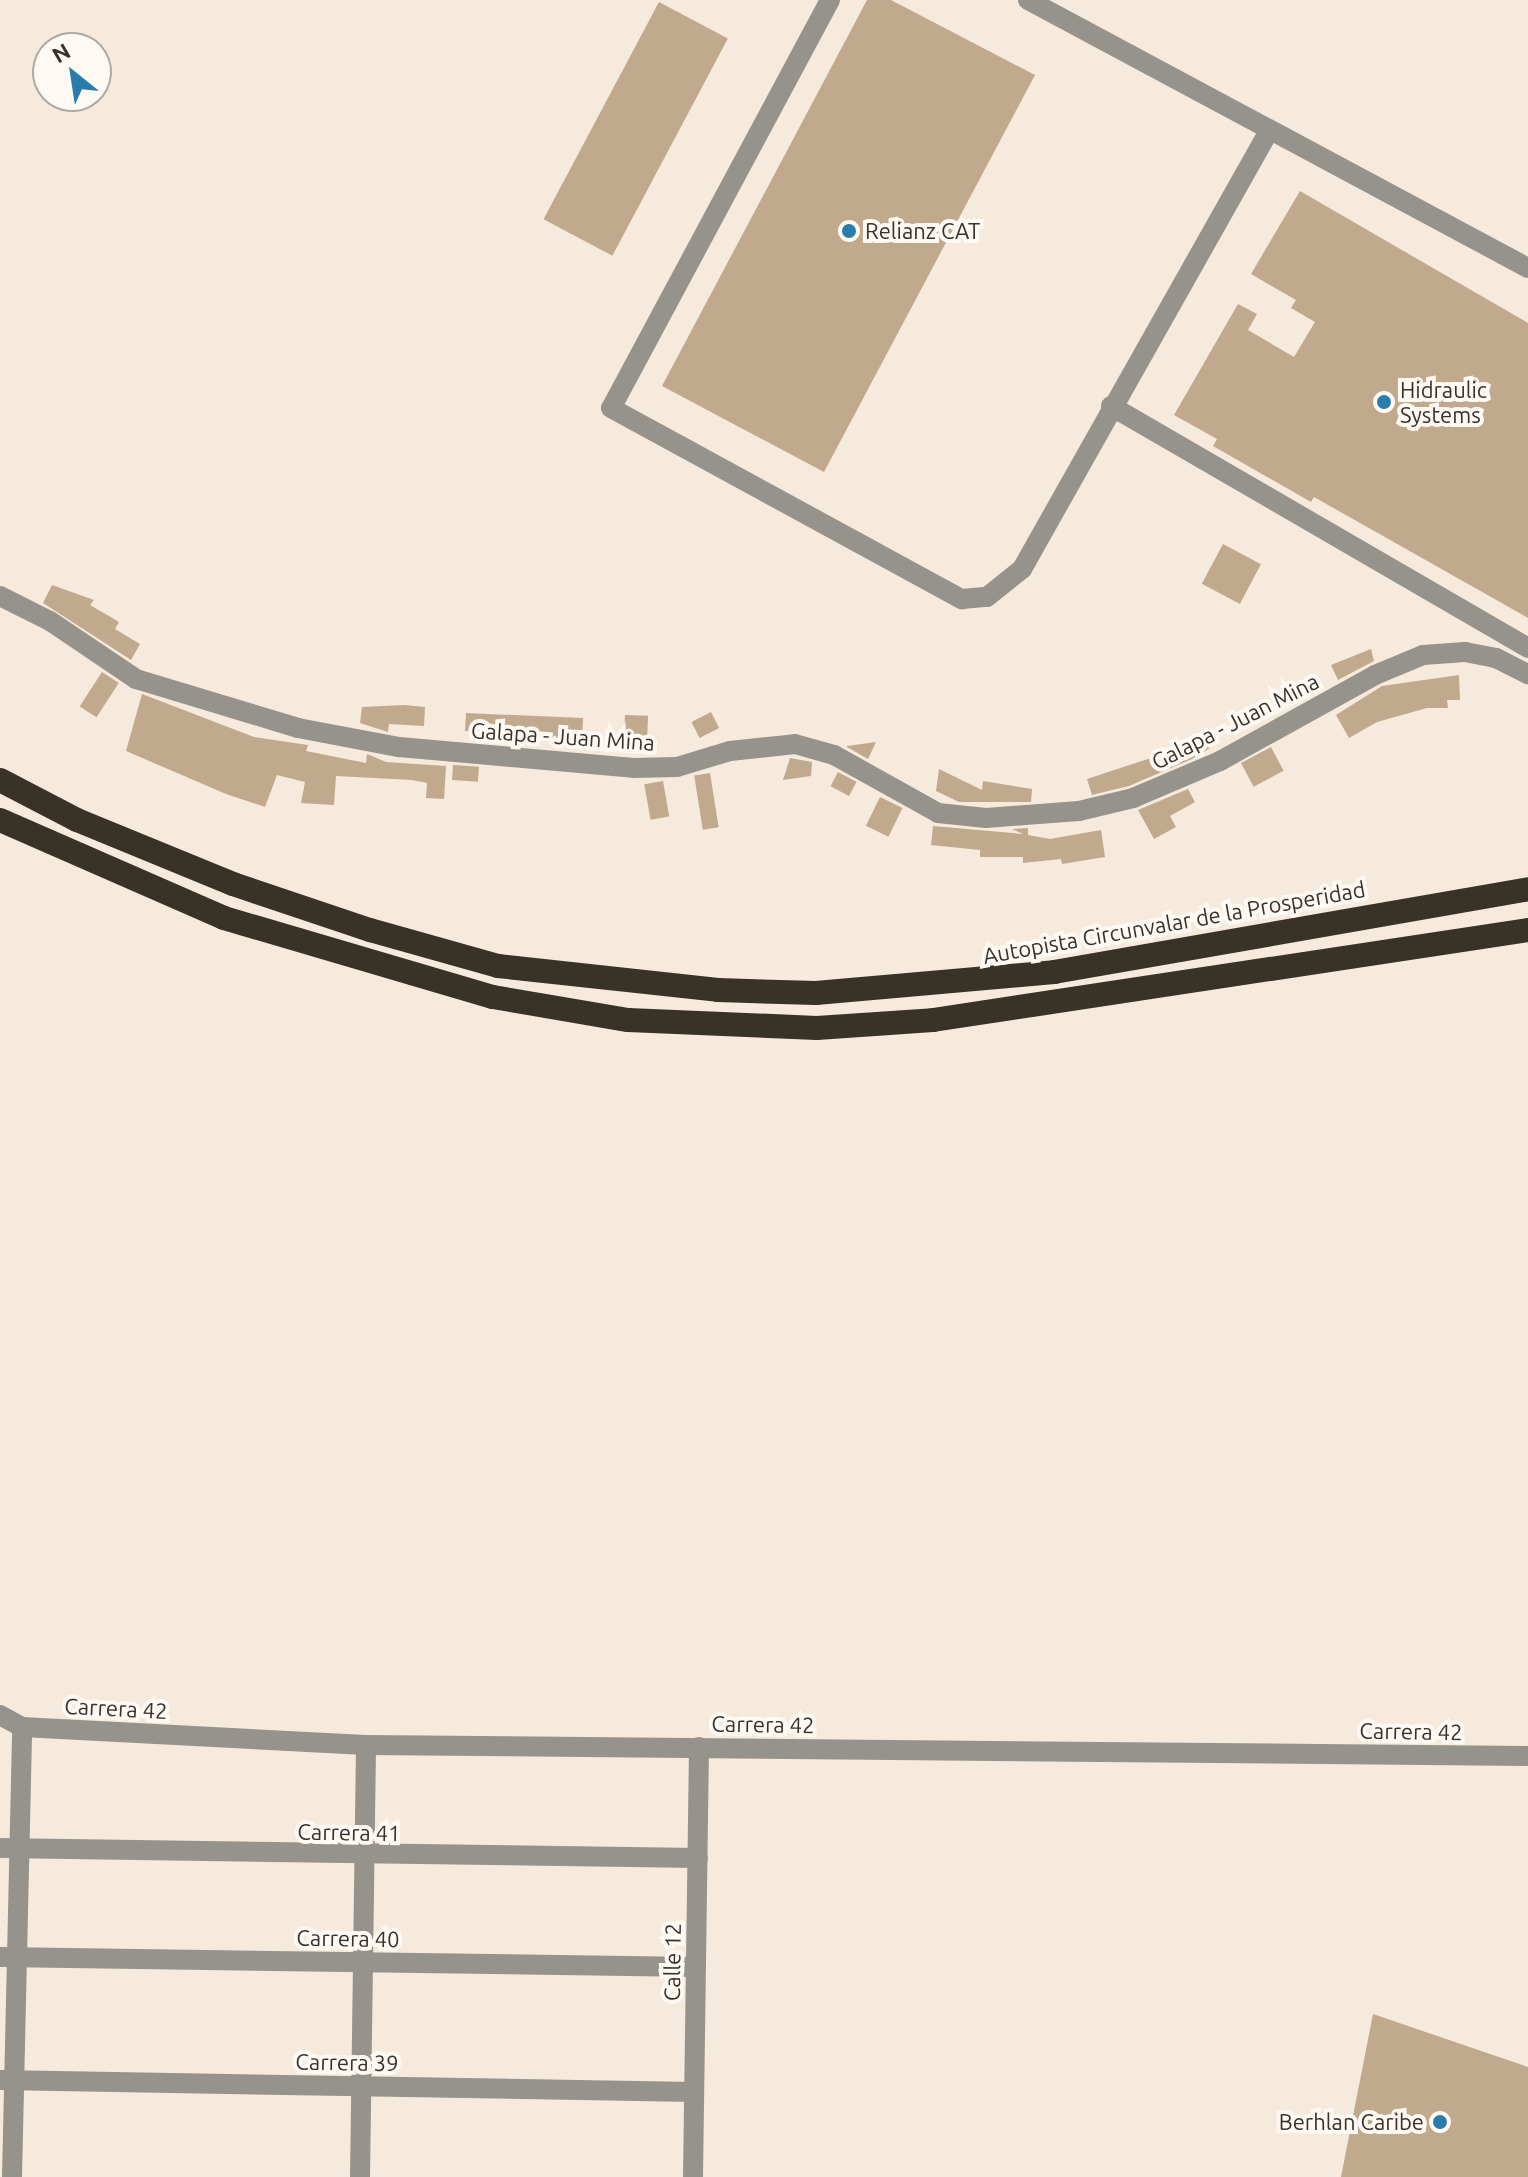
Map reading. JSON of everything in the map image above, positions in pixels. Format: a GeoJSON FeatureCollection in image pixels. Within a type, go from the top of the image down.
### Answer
{"type":"FeatureCollection","features":[{"type":"Feature","properties":{"kind":"highway","name":"Autopista Circunvalar de la Prosperidad"},"geometry":{"type":"LineString","coordinates":[[0,780],[77,820],[233,884],[370,930],[498,966],[627,984],[816,993],[935,986],[1054,972],[1528,889]]}},
{"type":"Feature","properties":{"kind":"highway"},"geometry":{"type":"LineString","coordinates":[[0,820],[224,918],[493,997],[628,1020],[817,1028],[933,1020],[1528,932]]}},
{"type":"Feature","properties":{"kind":"highway"},"geometry":{"type":"LineString","coordinates":[[1472,897],[1528,879]]}},
{"type":"Feature","properties":{"kind":"street"},"geometry":{"type":"LineString","coordinates":[[830,0],[611,408],[962,599],[987,597],[1022,569],[1111,406],[1269,131]]}},
{"type":"Feature","properties":{"kind":"street"},"geometry":{"type":"LineString","coordinates":[[1028,0],[1528,268]]}},
{"type":"Feature","properties":{"kind":"street"},"geometry":{"type":"LineString","coordinates":[[1111,406],[1528,648]]}},
{"type":"Feature","properties":{"kind":"street","name":"Galapa - Juan Mina"},"geometry":{"type":"LineString","coordinates":[[0,596],[50,621],[136,679],[298,728],[399,747],[633,768],[677,767],[730,751],[795,744],[856,766],[938,813],[986,818],[1079,811],[1133,798],[1220,761],[1375,675],[1423,655],[1465,652],[1496,658],[1528,674]]}},
{"type":"Feature","properties":{"kind":"street","name":"Carrera 42"},"geometry":{"type":"LineString","coordinates":[[0,1715],[22,1727],[366,1745],[1528,1756]]}},
{"type":"Feature","properties":{"kind":"street"},"geometry":{"type":"LineString","coordinates":[[12,2177],[7,2080],[10,1848],[22,1727]]}},
{"type":"Feature","properties":{"kind":"street"},"geometry":{"type":"LineString","coordinates":[[360,2177],[366,1745]]}},
{"type":"Feature","properties":{"kind":"street","name":"Calle 12"},"geometry":{"type":"LineString","coordinates":[[693,2177],[699,1747]]}},
{"type":"Feature","properties":{"kind":"street","name":"Carrera 41"},"geometry":{"type":"LineString","coordinates":[[10,1848],[364,1856],[698,1858]]}},
{"type":"Feature","properties":{"kind":"street","name":"Carrera 40"},"geometry":{"type":"LineString","coordinates":[[8,1957],[696,1967]]}},
{"type":"Feature","properties":{"kind":"street","name":"Carrera 39"},"geometry":{"type":"LineString","coordinates":[[7,2080],[694,2092]]}},
{"type":"Feature","properties":{"kind":"building","name":"Relianz CAT"},"geometry":{"type":"Polygon","coordinates":[[[867,0],[891,0],[1035,75],[824,472],[662,386],[867,0]]]}},
{"type":"Feature","properties":{"kind":"building"},"geometry":{"type":"Polygon","coordinates":[[[659,2],[728,39],[612,256],[544,219],[659,2]]]}},
{"type":"Feature","properties":{"kind":"building","name":"Hidraulic Systems"},"geometry":{"type":"Polygon","coordinates":[[[1300,191],[1528,323],[1528,618],[1314,497],[1311,502],[1213,446],[1217,439],[1174,415],[1238,304],[1257,314],[1248,330],[1294,357],[1315,322],[1291,308],[1296,300],[1251,274],[1300,191]]]}},
{"type":"Feature","properties":{"kind":"building"},"geometry":{"type":"Polygon","coordinates":[[[1223,544],[1261,564],[1240,604],[1202,584],[1223,544]]]}},
{"type":"Feature","properties":{"kind":"building"},"geometry":{"type":"Polygon","coordinates":[[[52,585],[94,600],[90,605],[119,622],[115,629],[140,644],[131,660],[43,603],[52,585]]]}},
{"type":"Feature","properties":{"kind":"building"},"geometry":{"type":"Polygon","coordinates":[[[1371,649],[1374,661],[1338,680],[1331,665],[1371,649]]]}},
{"type":"Feature","properties":{"kind":"building"},"geometry":{"type":"Polygon","coordinates":[[[102,672],[119,683],[96,717],[80,706],[102,672]]]}},
{"type":"Feature","properties":{"kind":"building"},"geometry":{"type":"Polygon","coordinates":[[[1459,675],[1460,700],[1447,700],[1448,708],[1427,708],[1377,722],[1349,738],[1336,715],[1382,686],[1459,675]]]}},
{"type":"Feature","properties":{"kind":"building"},"geometry":{"type":"Polygon","coordinates":[[[142,694],[254,737],[308,745],[306,751],[366,763],[367,754],[386,762],[446,766],[444,799],[426,798],[427,783],[336,776],[334,805],[301,803],[305,782],[277,775],[265,807],[226,794],[126,751],[142,694]]]}},
{"type":"Feature","properties":{"kind":"building"},"geometry":{"type":"Polygon","coordinates":[[[362,707],[425,707],[424,726],[389,724],[388,732],[360,723],[362,707]]]}},
{"type":"Feature","properties":{"kind":"building"},"geometry":{"type":"Polygon","coordinates":[[[711,712],[719,728],[700,738],[691,722],[711,712]]]}},
{"type":"Feature","properties":{"kind":"building"},"geometry":{"type":"Polygon","coordinates":[[[466,713],[583,718],[582,742],[516,741],[517,734],[465,731],[466,713]]]}},
{"type":"Feature","properties":{"kind":"building"},"geometry":{"type":"Polygon","coordinates":[[[625,715],[648,716],[647,753],[624,752],[625,715]]]}},
{"type":"Feature","properties":{"kind":"building"},"geometry":{"type":"Polygon","coordinates":[[[1201,732],[1210,748],[1192,759],[1129,786],[1092,795],[1087,779],[1163,754],[1201,732]]]}},
{"type":"Feature","properties":{"kind":"building"},"geometry":{"type":"Polygon","coordinates":[[[876,742],[868,759],[847,747],[847,746],[876,742]]]}},
{"type":"Feature","properties":{"kind":"building"},"geometry":{"type":"Polygon","coordinates":[[[1271,747],[1284,771],[1254,787],[1241,763],[1271,747]]]}},
{"type":"Feature","properties":{"kind":"building"},"geometry":{"type":"Polygon","coordinates":[[[790,758],[812,762],[811,776],[783,780],[790,758]]]}},
{"type":"Feature","properties":{"kind":"building"},"geometry":{"type":"Polygon","coordinates":[[[453,765],[479,767],[478,782],[452,780],[453,765]]]}},
{"type":"Feature","properties":{"kind":"building"},"geometry":{"type":"Polygon","coordinates":[[[939,769],[982,790],[983,781],[1032,789],[1031,802],[959,802],[936,791],[939,769]]]}},
{"type":"Feature","properties":{"kind":"building"},"geometry":{"type":"Polygon","coordinates":[[[838,772],[857,782],[849,796],[830,786],[838,772]]]}},
{"type":"Feature","properties":{"kind":"building"},"geometry":{"type":"Polygon","coordinates":[[[710,773],[719,827],[703,830],[694,776],[710,773]]]}},
{"type":"Feature","properties":{"kind":"building"},"geometry":{"type":"Polygon","coordinates":[[[663,781],[669,816],[651,820],[644,784],[663,781]]]}},
{"type":"Feature","properties":{"kind":"building"},"geometry":{"type":"Polygon","coordinates":[[[1188,789],[1195,802],[1170,816],[1176,827],[1154,839],[1138,810],[1188,789]]]}},
{"type":"Feature","properties":{"kind":"building"},"geometry":{"type":"Polygon","coordinates":[[[880,797],[902,808],[888,837],[866,826],[880,797]]]}},
{"type":"Feature","properties":{"kind":"building"},"geometry":{"type":"Polygon","coordinates":[[[933,826],[1023,834],[1012,829],[1028,828],[1028,835],[1050,839],[1101,830],[1105,857],[1062,864],[1061,859],[1023,863],[1023,857],[980,857],[980,850],[931,845],[933,826]]]}},
{"type":"Feature","properties":{"kind":"building","name":"Berhlan Caribe"},"geometry":{"type":"Polygon","coordinates":[[[1373,2014],[1528,2067],[1528,2177],[1341,2177],[1373,2014]]]}},
{"type":"Feature","properties":{"kind":"place","name":"Relianz CAT"},"geometry":{"type":"Point","coordinates":[849,231]}},
{"type":"Feature","properties":{"kind":"place","name":"Hidraulic Systems"},"geometry":{"type":"Point","coordinates":[1384,402]}},
{"type":"Feature","properties":{"kind":"place","name":"Berhlan Caribe"},"geometry":{"type":"Point","coordinates":[1440,2122]}}]}
